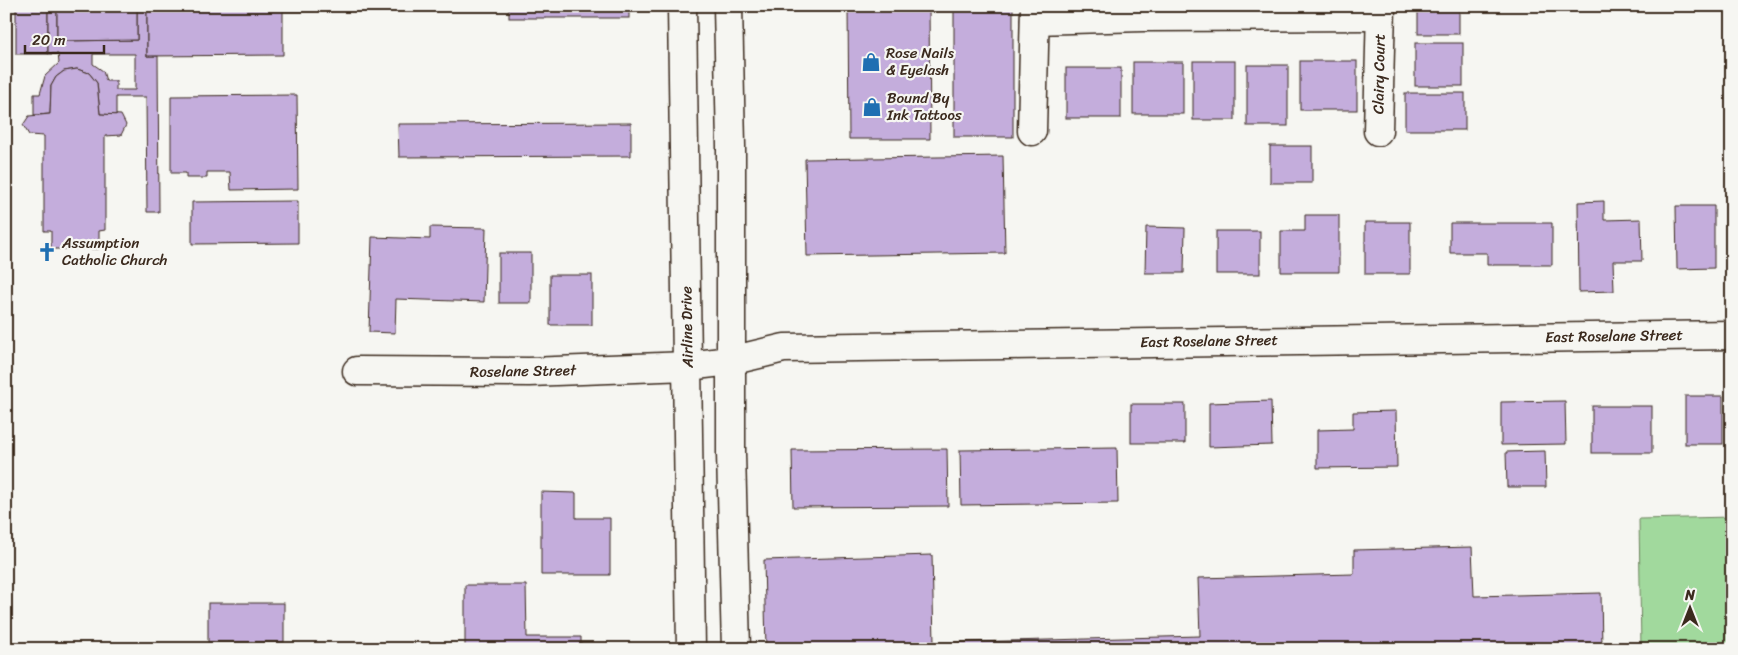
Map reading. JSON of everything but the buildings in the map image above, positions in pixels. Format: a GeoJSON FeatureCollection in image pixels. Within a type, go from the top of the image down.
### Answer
{"type":"FeatureCollection","features":[{"type":"Feature","properties":{"kind":"street","name":"Airline Drive"},"geometry":{"type":"LineString","coordinates":[[682,6],[686,146],[687,447],[691,649]]}},
{"type":"Feature","properties":{"kind":"street"},"geometry":{"type":"LineString","coordinates":[[728,6],[731,146],[730,360],[736,649]]}},
{"type":"Feature","properties":{"kind":"street","name":"Clairy Court"},"geometry":{"type":"LineString","coordinates":[[1032,131],[1035,13],[1380,11],[1378,131]]}},
{"type":"Feature","properties":{"kind":"street","name":"East Roselane Street"},"geometry":{"type":"LineString","coordinates":[[688,366],[730,360],[784,348],[1464,337],[1732,335]]}},
{"type":"Feature","properties":{"kind":"street","name":"Roselane Street"},"geometry":{"type":"LineString","coordinates":[[357,372],[529,372],[688,366]]}},
{"type":"Feature","properties":{"kind":"green space"},"geometry":{"type":"Polygon","coordinates":[[[1732,517],[1732,649],[1641,649],[1639,519],[1732,517]]]}},
{"type":"Feature","properties":{"kind":"place","name":"Rose Nails & Eyelash"},"geometry":{"type":"Point","coordinates":[871,62]}},
{"type":"Feature","properties":{"kind":"place","name":"Bound By Ink Tattoos"},"geometry":{"type":"Point","coordinates":[872,107]}},
{"type":"Feature","properties":{"kind":"place","name":"Assumption Catholic Church"},"geometry":{"type":"Point","coordinates":[47,252]}}]}
